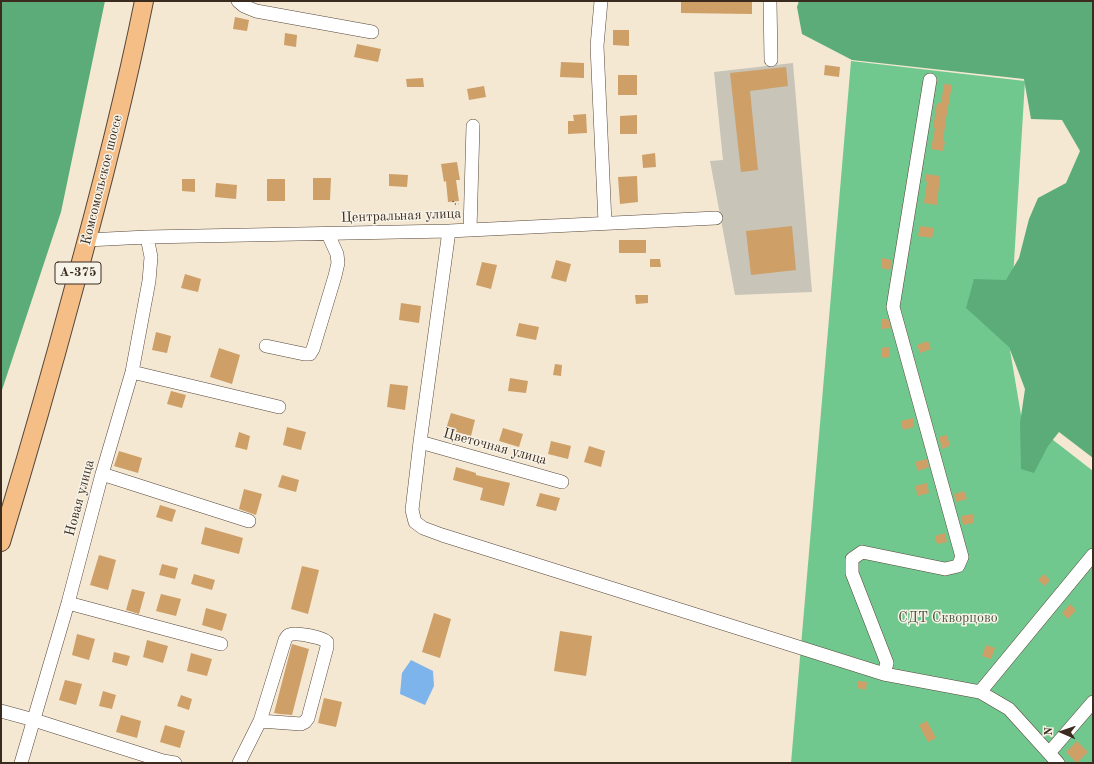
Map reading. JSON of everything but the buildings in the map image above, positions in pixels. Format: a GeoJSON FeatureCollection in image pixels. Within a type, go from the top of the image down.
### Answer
{"type":"FeatureCollection","features":[{"type":"Feature","properties":{"kind":"highway","name":"Комсомольское шоссе"},"geometry":{"type":"LineString","coordinates":[[1,542],[52,369],[115,135],[144,1]]}},
{"type":"Feature","properties":{"kind":"street"},"geometry":{"type":"LineString","coordinates":[[238,1],[244,6],[256,11],[372,32]]}},
{"type":"Feature","properties":{"kind":"street"},"geometry":{"type":"LineString","coordinates":[[601,1],[597,46],[605,223]]}},
{"type":"Feature","properties":{"kind":"street"},"geometry":{"type":"LineString","coordinates":[[770,1],[771,60]]}},
{"type":"Feature","properties":{"kind":"street"},"geometry":{"type":"LineString","coordinates":[[884,674],[887,663],[852,573],[852,559],[862,552],[945,569],[958,566],[962,557],[893,307],[930,80]]}},
{"type":"Feature","properties":{"kind":"street"},"geometry":{"type":"LineString","coordinates":[[470,230],[473,126]]}},
{"type":"Feature","properties":{"kind":"street","name":"Центральная улица"},"geometry":{"type":"LineString","coordinates":[[87,240],[449,231],[716,218]]}},
{"type":"Feature","properties":{"kind":"street"},"geometry":{"type":"LineString","coordinates":[[449,231],[420,442],[412,510],[414,522],[423,528],[884,674],[980,692],[1009,709],[1058,763]]}},
{"type":"Feature","properties":{"kind":"street"},"geometry":{"type":"LineString","coordinates":[[266,346],[304,354],[310,354],[313,349],[338,264],[337,254],[328,234]]}},
{"type":"Feature","properties":{"kind":"street","name":"Новая улица"},"geometry":{"type":"LineString","coordinates":[[21,763],[68,603],[102,474],[132,372],[149,281],[151,257],[147,238]]}},
{"type":"Feature","properties":{"kind":"street"},"geometry":{"type":"LineString","coordinates":[[132,372],[279,407]]}},
{"type":"Feature","properties":{"kind":"street","name":"Цветочная улица"},"geometry":{"type":"LineString","coordinates":[[420,442],[562,482]]}},
{"type":"Feature","properties":{"kind":"street"},"geometry":{"type":"LineString","coordinates":[[102,474],[249,521]]}},
{"type":"Feature","properties":{"kind":"street"},"geometry":{"type":"LineString","coordinates":[[980,692],[1093,555]]}},
{"type":"Feature","properties":{"kind":"street"},"geometry":{"type":"LineString","coordinates":[[68,603],[221,644]]}},
{"type":"Feature","properties":{"kind":"street"},"geometry":{"type":"LineString","coordinates":[[239,763],[260,721],[285,640],[288,635],[294,634],[323,638],[327,642],[327,647],[308,718],[305,722],[301,724],[260,721]]}},
{"type":"Feature","properties":{"kind":"street"},"geometry":{"type":"LineString","coordinates":[[1049,753],[1093,702]]}},
{"type":"Feature","properties":{"kind":"street"},"geometry":{"type":"LineString","coordinates":[[1,712],[34,720],[167,762]]}},
{"type":"Feature","properties":{"kind":"shaded area"},"geometry":{"type":"Polygon","coordinates":[[[793,63],[812,292],[735,295],[710,161],[723,160],[714,72],[793,63]]]}},
{"type":"Feature","properties":{"kind":"green space"},"geometry":{"type":"Polygon","coordinates":[[[1,1],[105,1],[61,212],[1,393],[1,1]]]}},
{"type":"Feature","properties":{"kind":"green space"},"geometry":{"type":"Polygon","coordinates":[[[799,1],[1093,1],[1093,458],[1059,432],[1048,446],[1034,473],[1021,469],[1020,423],[1025,389],[1009,347],[966,308],[974,279],[1006,280],[1019,258],[1029,219],[1038,198],[1066,183],[1080,151],[1062,120],[1031,119],[1024,79],[852,60],[802,34],[797,7],[799,1]]]}},
{"type":"Feature","properties":{"kind":"green space","name":"СДТ Скворцово"},"geometry":{"type":"Polygon","coordinates":[[[851,61],[1025,81],[1009,344],[1021,415],[1093,471],[1093,763],[791,763],[851,61]]]}},
{"type":"Feature","properties":{"kind":"water"},"geometry":{"type":"Polygon","coordinates":[[[411,660],[433,671],[434,686],[425,705],[400,694],[402,673],[411,660]]]}}]}
